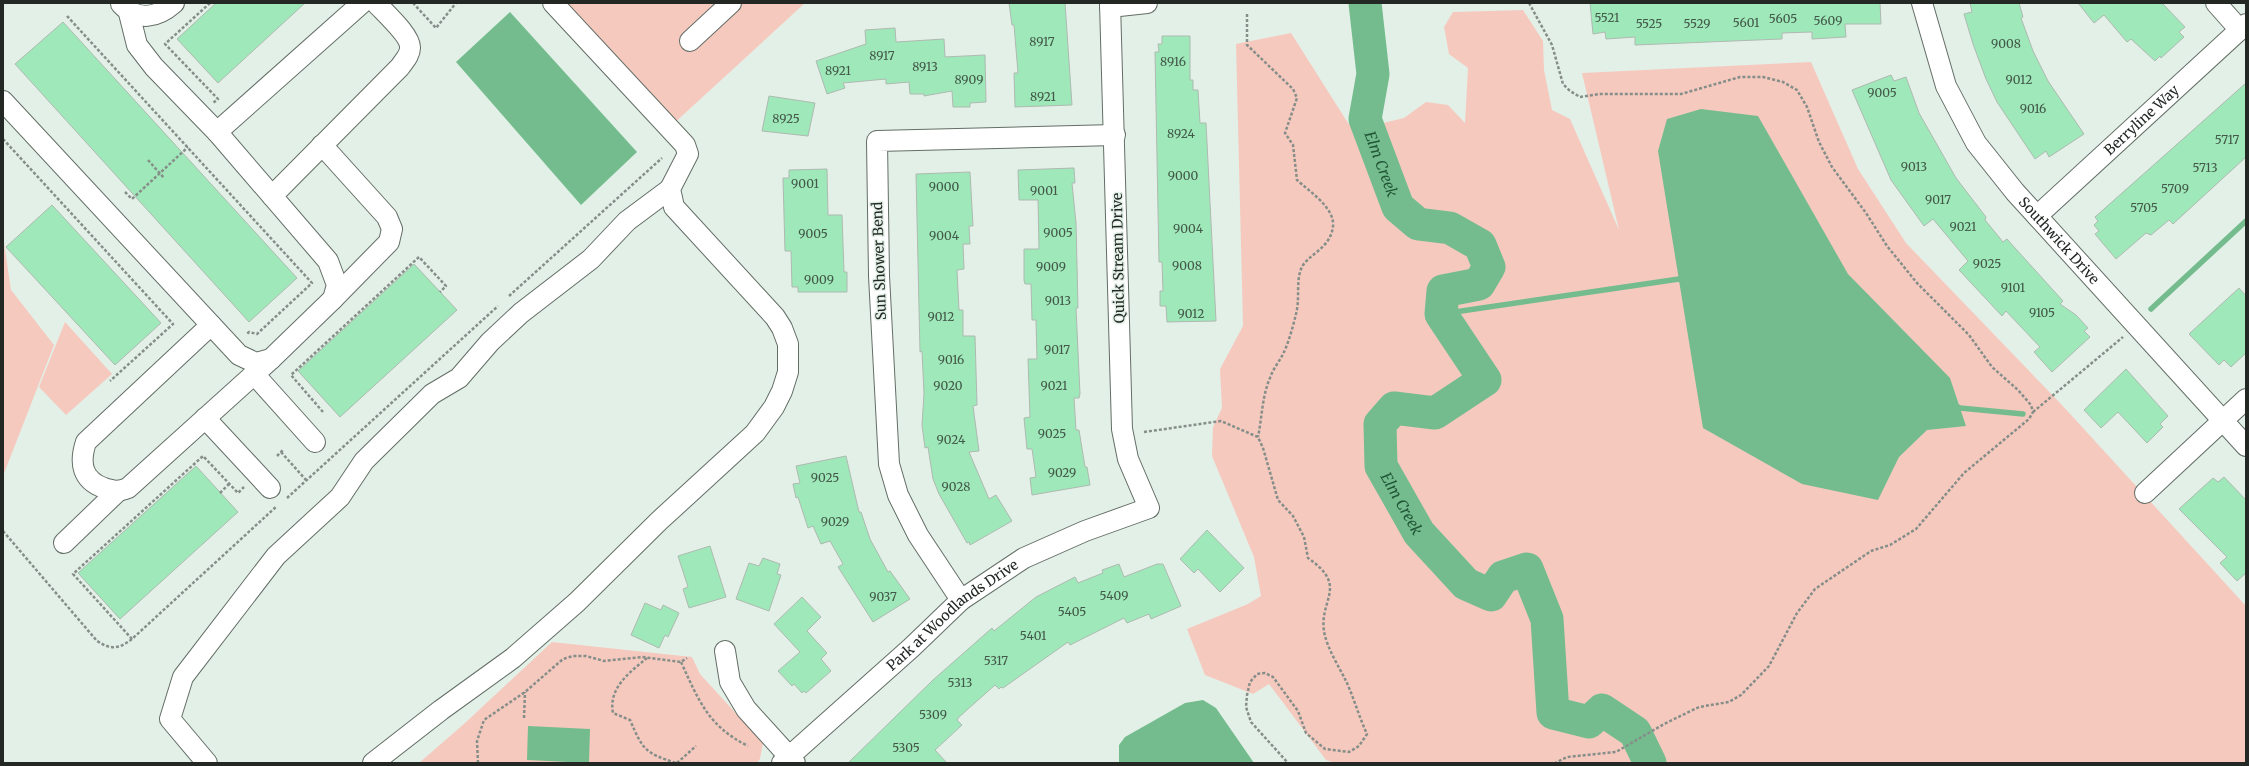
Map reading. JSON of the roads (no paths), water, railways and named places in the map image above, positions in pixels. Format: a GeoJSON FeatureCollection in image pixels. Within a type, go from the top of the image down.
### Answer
{"type":"FeatureCollection","features":[{"type":"Feature","properties":{"kind":"street"},"geometry":{"type":"LineString","coordinates":[[124,8],[141,16],[153,16],[163,13],[174,3]]}},
{"type":"Feature","properties":{"kind":"street"},"geometry":{"type":"LineString","coordinates":[[217,132],[362,3]]}},
{"type":"Feature","properties":{"kind":"street"},"geometry":{"type":"LineString","coordinates":[[272,196],[400,68],[408,56],[411,47],[408,38],[376,3]]}},
{"type":"Feature","properties":{"kind":"street"},"geometry":{"type":"LineString","coordinates":[[207,763],[170,718],[183,676],[276,556],[340,497],[364,461],[432,394],[459,378],[490,342],[521,313],[591,259],[627,221],[670,189],[688,154],[685,145],[553,3]]}},
{"type":"Feature","properties":{"kind":"street"},"geometry":{"type":"LineString","coordinates":[[690,41],[731,3]]}},
{"type":"Feature","properties":{"kind":"street"},"geometry":{"type":"LineString","coordinates":[[1110,5],[1147,3]]}},
{"type":"Feature","properties":{"kind":"street","name":"Southwick Drive"},"geometry":{"type":"LineString","coordinates":[[1922,3],[1946,86],[1976,143],[2037,216],[2246,446]]}},
{"type":"Feature","properties":{"kind":"street"},"geometry":{"type":"LineString","coordinates":[[2216,3],[2243,27]]}},
{"type":"Feature","properties":{"kind":"street","name":"Quick Stream Drive"},"geometry":{"type":"LineString","coordinates":[[1110,5],[1115,135],[1122,429],[1128,459],[1149,508]]}},
{"type":"Feature","properties":{"kind":"street"},"geometry":{"type":"LineString","coordinates":[[124,8],[137,45],[154,67],[217,132],[328,261],[337,285],[333,299]]}},
{"type":"Feature","properties":{"kind":"street","name":"Berryline Way"},"geometry":{"type":"LineString","coordinates":[[2037,216],[2243,27]]}},
{"type":"Feature","properties":{"kind":"street"},"geometry":{"type":"LineString","coordinates":[[3,101],[239,355],[256,363],[271,359]]}},
{"type":"Feature","properties":{"kind":"street","name":"Sun Shower Bend"},"geometry":{"type":"LineString","coordinates":[[961,600],[918,535],[898,495],[889,464],[878,276],[876,141],[1115,135]]}},
{"type":"Feature","properties":{"kind":"street"},"geometry":{"type":"LineString","coordinates":[[64,543],[117,492],[128,488],[271,359],[389,242],[392,229],[387,217],[322,146]]}},
{"type":"Feature","properties":{"kind":"street"},"geometry":{"type":"LineString","coordinates":[[373,763],[441,710],[513,658],[577,602],[659,521],[755,433],[774,407],[782,391],[790,355],[788,344],[782,328],[775,317],[674,207],[670,189]]}},
{"type":"Feature","properties":{"kind":"street"},"geometry":{"type":"LineString","coordinates":[[117,492],[92,484],[85,472],[81,455],[86,442],[211,325]]}},
{"type":"Feature","properties":{"kind":"street"},"geometry":{"type":"LineString","coordinates":[[254,374],[315,442]]}},
{"type":"Feature","properties":{"kind":"street"},"geometry":{"type":"LineString","coordinates":[[2145,493],[2246,399]]}},
{"type":"Feature","properties":{"kind":"street"},"geometry":{"type":"LineString","coordinates":[[205,418],[270,488]]}},
{"type":"Feature","properties":{"kind":"street","name":"Park at Woodlands Drive"},"geometry":{"type":"LineString","coordinates":[[789,761],[961,600],[1024,558],[1085,531],[1149,508]]}},
{"type":"Feature","properties":{"kind":"street"},"geometry":{"type":"LineString","coordinates":[[725,651],[730,682],[746,709],[789,761]]}},
{"type":"Feature","properties":{"kind":"waterway","name":"Elm Creek"},"geometry":{"type":"LineString","coordinates":[[1365,3],[1373,74],[1365,119],[1398,207],[1418,224],[1450,228],[1480,245],[1489,267],[1479,284],[1443,291],[1441,314],[1485,380],[1435,413],[1394,408],[1380,424],[1381,466],[1419,533],[1466,584],[1491,595],[1503,577],[1527,569],[1547,619],[1553,713],[1589,722],[1602,710],[1635,732],[1650,763]]}},
{"type":"Feature","properties":{"kind":"waterway"},"geometry":{"type":"LineString","coordinates":[[2151,309],[2246,221]]}},
{"type":"Feature","properties":{"kind":"waterway"},"geometry":{"type":"LineString","coordinates":[[1441,314],[1679,279],[1686,283]]}},
{"type":"Feature","properties":{"kind":"waterway"},"geometry":{"type":"LineString","coordinates":[[1954,405],[1960,408],[2023,414]]}}]}
